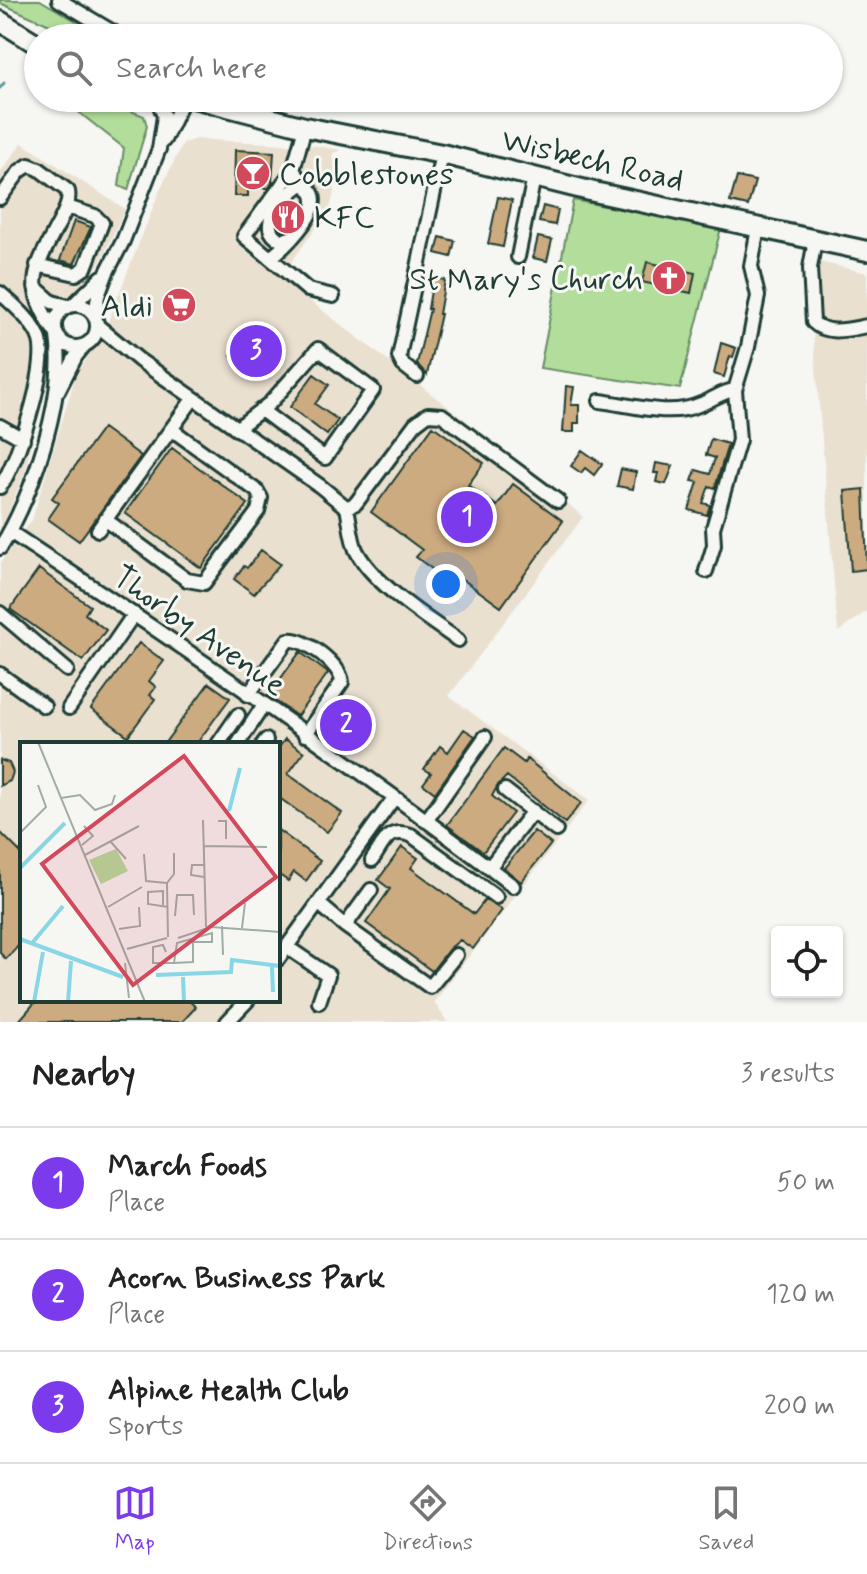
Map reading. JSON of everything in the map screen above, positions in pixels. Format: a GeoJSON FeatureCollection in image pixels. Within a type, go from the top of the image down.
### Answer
{"type":"FeatureCollection","features":[{"type":"Feature","properties":{"kind":"highway"},"geometry":{"type":"LineString","coordinates":[[0,21],[24,36]]}},
{"type":"Feature","properties":{"kind":"highway"},"geometry":{"type":"LineString","coordinates":[[0,37],[24,41]]}},
{"type":"Feature","properties":{"kind":"highway","name":"Wisbech Road"},"geometry":{"type":"LineString","coordinates":[[252,112],[305,127],[442,154],[867,251]]}},
{"type":"Feature","properties":{"kind":"street"},"geometry":{"type":"LineString","coordinates":[[59,0],[99,24]]}},
{"type":"Feature","properties":{"kind":"street"},"geometry":{"type":"LineString","coordinates":[[159,149],[162,112]]}},
{"type":"Feature","properties":{"kind":"street"},"geometry":{"type":"LineString","coordinates":[[54,398],[76,356],[95,336],[98,296],[159,149],[178,112]]}},
{"type":"Feature","properties":{"kind":"street"},"geometry":{"type":"LineString","coordinates":[[305,127],[293,170],[244,236],[308,290],[333,296]]}},
{"type":"Feature","properties":{"kind":"street"},"geometry":{"type":"LineString","coordinates":[[417,376],[403,365],[399,357],[442,154]]}},
{"type":"Feature","properties":{"kind":"street"},"geometry":{"type":"LineString","coordinates":[[0,198],[20,171],[29,165],[68,191],[67,207],[37,265],[37,303],[56,334],[69,346],[100,340],[120,345]]}},
{"type":"Feature","properties":{"kind":"street"},"geometry":{"type":"LineString","coordinates":[[270,258],[285,248],[314,204],[313,194],[293,170]]}},
{"type":"Feature","properties":{"kind":"street"},"geometry":{"type":"LineString","coordinates":[[518,257],[534,177]]}},
{"type":"Feature","properties":{"kind":"street"},"geometry":{"type":"LineString","coordinates":[[293,237],[282,241],[273,237],[268,232],[267,224],[288,195],[302,184]]}},
{"type":"Feature","properties":{"kind":"street"},"geometry":{"type":"LineString","coordinates":[[37,265],[76,274],[85,268],[102,223],[95,216],[67,207]]}},
{"type":"Feature","properties":{"kind":"street"},"geometry":{"type":"LineString","coordinates":[[706,571],[714,545],[713,528],[739,440],[735,390],[748,347],[758,296],[751,266],[758,228]]}},
{"type":"Feature","properties":{"kind":"street"},"geometry":{"type":"LineString","coordinates":[[815,240],[810,268],[813,322],[818,327],[838,331],[867,326]]}},
{"type":"Feature","properties":{"kind":"street"},"geometry":{"type":"LineString","coordinates":[[0,548],[10,532],[40,458],[54,398],[59,314],[107,272]]}},
{"type":"Feature","properties":{"kind":"street"},"geometry":{"type":"LineString","coordinates":[[35,287],[52,302],[88,308],[96,321],[120,345],[347,508],[367,568],[403,601],[458,640]]}},
{"type":"Feature","properties":{"kind":"street"},"geometry":{"type":"LineString","coordinates":[[0,293],[33,328],[41,343],[23,439],[13,467],[0,487]]}},
{"type":"Feature","properties":{"kind":"street"},"geometry":{"type":"LineString","coordinates":[[236,429],[270,403],[318,349],[373,390],[325,458],[261,410]]}},
{"type":"Feature","properties":{"kind":"street"},"geometry":{"type":"LineString","coordinates":[[600,401],[669,410],[700,405],[719,393],[735,390]]}},
{"type":"Feature","properties":{"kind":"street"},"geometry":{"type":"LineString","coordinates":[[171,429],[257,491],[261,498],[261,505],[250,523],[204,583],[187,580],[102,525],[171,429],[193,399]]}},
{"type":"Feature","properties":{"kind":"street"},"geometry":{"type":"LineString","coordinates":[[347,508],[356,503],[415,424],[428,414],[442,415],[558,501]]}},
{"type":"Feature","properties":{"kind":"street"},"geometry":{"type":"LineString","coordinates":[[0,426],[23,439]]}},
{"type":"Feature","properties":{"kind":"street","name":"Thorby Avenue"},"geometry":{"type":"LineString","coordinates":[[10,532],[134,614],[513,886]]}},
{"type":"Feature","properties":{"kind":"street"},"geometry":{"type":"LineString","coordinates":[[0,613],[67,670]]}},
{"type":"Feature","properties":{"kind":"street"},"geometry":{"type":"LineString","coordinates":[[69,708],[134,614]]}},
{"type":"Feature","properties":{"kind":"street"},"geometry":{"type":"LineString","coordinates":[[248,695],[288,640],[301,641],[338,668],[342,682],[305,735]]}},
{"type":"Feature","properties":{"kind":"street"},"geometry":{"type":"LineString","coordinates":[[0,674],[44,706]]}},
{"type":"Feature","properties":{"kind":"street"},"geometry":{"type":"LineString","coordinates":[[239,742],[263,706]]}},
{"type":"Feature","properties":{"kind":"street"},"geometry":{"type":"LineString","coordinates":[[219,742],[238,715]]}},
{"type":"Feature","properties":{"kind":"street"},"geometry":{"type":"LineString","coordinates":[[426,821],[485,737]]}},
{"type":"Feature","properties":{"kind":"street"},"geometry":{"type":"LineString","coordinates":[[505,790],[556,830]]}},
{"type":"Feature","properties":{"kind":"street"},"geometry":{"type":"LineString","coordinates":[[280,956],[394,798]]}},
{"type":"Feature","properties":{"kind":"street"},"geometry":{"type":"LineString","coordinates":[[489,868],[533,811]]}},
{"type":"Feature","properties":{"kind":"street"},"geometry":{"type":"LineString","coordinates":[[372,860],[390,834],[399,831],[411,835],[496,897]]}},
{"type":"Feature","properties":{"kind":"street"},"geometry":{"type":"LineString","coordinates":[[370,832],[384,843]]}},
{"type":"Feature","properties":{"kind":"street"},"geometry":{"type":"LineString","coordinates":[[345,926],[371,890]]}},
{"type":"Feature","properties":{"kind":"street"},"geometry":{"type":"LineString","coordinates":[[318,903],[430,987],[456,955]]}},
{"type":"Feature","properties":{"kind":"street"},"geometry":{"type":"LineString","coordinates":[[287,947],[328,975],[319,1002]]}},
{"type":"Feature","properties":{"kind":"street"},"geometry":{"type":"LineString","coordinates":[[227,1022],[246,1002]]}},
{"type":"Feature","properties":{"kind":"shaded area"},"geometry":{"type":"Polygon","coordinates":[[[197,139],[341,150],[333,153],[332,159],[342,160],[330,208],[280,278],[520,462],[583,517],[449,696],[589,800],[434,1002],[447,1022],[0,1022],[0,563],[32,520],[75,378],[107,324],[160,190],[183,143],[197,139]]]}},
{"type":"Feature","properties":{"kind":"shaded area"},"geometry":{"type":"Polygon","coordinates":[[[22,143],[125,209],[101,261],[80,291],[69,295],[41,323],[49,348],[42,391],[25,472],[0,533],[0,173],[22,143]]]}},
{"type":"Feature","properties":{"kind":"shaded area"},"geometry":{"type":"Polygon","coordinates":[[[807,259],[867,273],[867,611],[838,632],[807,259]]]}},
{"type":"Feature","properties":{"kind":"green space"},"geometry":{"type":"Polygon","coordinates":[[[0,0],[40,0],[81,24],[47,24],[0,3],[0,0]]]}},
{"type":"Feature","properties":{"kind":"green space"},"geometry":{"type":"Polygon","coordinates":[[[79,112],[134,112],[144,116],[147,126],[128,190],[119,186],[124,148],[79,112]]]}},
{"type":"Feature","properties":{"kind":"green space"},"geometry":{"type":"Polygon","coordinates":[[[573,200],[721,228],[680,389],[540,368],[573,200]]]}},
{"type":"Feature","properties":{"kind":"building","name":"Cobblestones"},"geometry":{"type":"Polygon","coordinates":[[[235,150],[274,152],[269,188],[248,188],[248,196],[234,196],[235,150]]]}},
{"type":"Feature","properties":{"kind":"building"},"geometry":{"type":"Polygon","coordinates":[[[737,177],[755,181],[748,206],[730,202],[737,177]]]}},
{"type":"Feature","properties":{"kind":"building"},"geometry":{"type":"Polygon","coordinates":[[[498,197],[512,200],[503,247],[488,244],[498,197]]]}},
{"type":"Feature","properties":{"kind":"building"},"geometry":{"type":"Polygon","coordinates":[[[296,200],[303,208],[283,231],[280,222],[296,200]]]}},
{"type":"Feature","properties":{"kind":"building"},"geometry":{"type":"Polygon","coordinates":[[[543,206],[558,210],[555,225],[539,222],[543,206]]]}},
{"type":"Feature","properties":{"kind":"building"},"geometry":{"type":"Polygon","coordinates":[[[74,221],[91,227],[74,264],[60,260],[74,221]]]}},
{"type":"Feature","properties":{"kind":"building"},"geometry":{"type":"Polygon","coordinates":[[[440,237],[455,241],[451,257],[436,253],[440,237]]]}},
{"type":"Feature","properties":{"kind":"building"},"geometry":{"type":"Polygon","coordinates":[[[538,237],[552,240],[547,261],[533,258],[538,237]]]}},
{"type":"Feature","properties":{"kind":"building","name":"St Mary's Church"},"geometry":{"type":"Polygon","coordinates":[[[647,262],[695,273],[691,293],[642,282],[647,262]]]}},
{"type":"Feature","properties":{"kind":"building"},"geometry":{"type":"Polygon","coordinates":[[[433,278],[445,280],[427,375],[417,364],[430,309],[433,278]]]}},
{"type":"Feature","properties":{"kind":"building"},"geometry":{"type":"Polygon","coordinates":[[[252,327],[280,347],[255,381],[240,370],[244,365],[231,356],[252,327]]]}},
{"type":"Feature","properties":{"kind":"building"},"geometry":{"type":"Polygon","coordinates":[[[721,343],[736,348],[733,357],[730,356],[724,377],[714,374],[721,343]]]}},
{"type":"Feature","properties":{"kind":"building"},"geometry":{"type":"Polygon","coordinates":[[[314,374],[329,385],[315,404],[338,420],[327,435],[290,407],[314,374]]]}},
{"type":"Feature","properties":{"kind":"building"},"geometry":{"type":"Polygon","coordinates":[[[566,386],[574,387],[571,405],[579,405],[579,423],[574,423],[574,432],[563,432],[566,386]]]}},
{"type":"Feature","properties":{"kind":"building"},"geometry":{"type":"Polygon","coordinates":[[[433,426],[484,463],[468,485],[497,506],[513,484],[563,521],[501,607],[462,579],[456,587],[416,557],[422,550],[371,512],[433,426]]]}},
{"type":"Feature","properties":{"kind":"building"},"geometry":{"type":"Polygon","coordinates":[[[103,428],[141,456],[79,541],[48,519],[59,503],[52,498],[103,428]]]}},
{"type":"Feature","properties":{"kind":"building"},"geometry":{"type":"Polygon","coordinates":[[[711,439],[728,444],[715,488],[709,486],[703,503],[710,505],[707,515],[689,510],[698,482],[692,481],[696,470],[710,474],[715,458],[706,455],[711,439]]]}},
{"type":"Feature","properties":{"kind":"building"},"geometry":{"type":"Polygon","coordinates":[[[172,448],[248,504],[201,568],[125,513],[172,448]]]}},
{"type":"Feature","properties":{"kind":"building"},"geometry":{"type":"Polygon","coordinates":[[[582,450],[602,464],[594,475],[585,468],[581,473],[571,466],[582,450]]]}},
{"type":"Feature","properties":{"kind":"building"},"geometry":{"type":"Polygon","coordinates":[[[656,463],[673,466],[666,484],[656,482],[656,463]]]}},
{"type":"Feature","properties":{"kind":"building"},"geometry":{"type":"Polygon","coordinates":[[[621,469],[636,472],[633,489],[617,486],[621,469]]]}},
{"type":"Feature","properties":{"kind":"building"},"geometry":{"type":"Polygon","coordinates":[[[864,489],[867,569],[851,571],[845,491],[864,489]]]}},
{"type":"Feature","properties":{"kind":"building"},"geometry":{"type":"Polygon","coordinates":[[[261,550],[280,564],[254,594],[234,579],[261,550]]]}},
{"type":"Feature","properties":{"kind":"building"},"geometry":{"type":"Polygon","coordinates":[[[39,569],[90,606],[85,614],[106,630],[83,661],[10,609],[39,569]]]}},
{"type":"Feature","properties":{"kind":"building"},"geometry":{"type":"Polygon","coordinates":[[[139,643],[164,661],[149,681],[156,687],[150,695],[155,699],[128,736],[91,709],[139,643]]]}},
{"type":"Feature","properties":{"kind":"building"},"geometry":{"type":"Polygon","coordinates":[[[300,652],[328,673],[297,716],[268,696],[300,652]]]}},
{"type":"Feature","properties":{"kind":"building"},"geometry":{"type":"Polygon","coordinates":[[[209,683],[230,698],[198,742],[165,742],[209,683]]]}},
{"type":"Feature","properties":{"kind":"building"},"geometry":{"type":"Polygon","coordinates":[[[345,701],[369,718],[347,748],[324,732],[345,701]]]}},
{"type":"Feature","properties":{"kind":"building"},"geometry":{"type":"Polygon","coordinates":[[[464,729],[475,736],[435,793],[423,784],[431,773],[424,769],[440,746],[448,752],[464,729]]]}},
{"type":"Feature","properties":{"kind":"building"},"geometry":{"type":"Polygon","coordinates":[[[285,739],[304,752],[288,774],[342,813],[327,832],[280,798],[280,746],[285,739]]]}},
{"type":"Feature","properties":{"kind":"building"},"geometry":{"type":"Polygon","coordinates":[[[504,748],[524,763],[527,759],[581,803],[565,823],[507,776],[492,796],[513,813],[483,852],[447,825],[504,748]]]}},
{"type":"Feature","properties":{"kind":"building"},"geometry":{"type":"Polygon","coordinates":[[[0,760],[9,763],[13,772],[10,781],[0,786],[0,760]]]}},
{"type":"Feature","properties":{"kind":"building"},"geometry":{"type":"Polygon","coordinates":[[[280,831],[320,861],[306,881],[294,872],[288,881],[280,875],[280,831]]]}},
{"type":"Feature","properties":{"kind":"building"},"geometry":{"type":"Polygon","coordinates":[[[534,831],[551,844],[521,882],[504,868],[534,831]]]}},
{"type":"Feature","properties":{"kind":"building"},"geometry":{"type":"Polygon","coordinates":[[[0,832],[20,852],[20,944],[6,959],[0,953],[0,832]]]}},
{"type":"Feature","properties":{"kind":"building"},"geometry":{"type":"Polygon","coordinates":[[[402,847],[418,858],[411,868],[474,914],[485,900],[502,910],[473,949],[460,940],[432,971],[366,923],[390,889],[378,880],[402,847]]]}},
{"type":"Feature","properties":{"kind":"building"},"geometry":{"type":"Polygon","coordinates":[[[35,1002],[190,1002],[196,1007],[182,1022],[18,1022],[35,1002]]]}},
{"type":"Feature","properties":{"kind":"waterway"},"geometry":{"type":"LineString","coordinates":[[0,88],[4,83]]}},
{"type":"Feature","properties":{"kind":"place","name":"Cobblestones"},"geometry":{"type":"Point","coordinates":[253,173]}},
{"type":"Feature","properties":{"kind":"place","name":"KFC"},"geometry":{"type":"Point","coordinates":[288,217]}},
{"type":"Feature","properties":{"kind":"place","name":"St Mary's Church"},"geometry":{"type":"Point","coordinates":[669,278]}},
{"type":"Feature","properties":{"kind":"place","name":"Aldi"},"geometry":{"type":"Point","coordinates":[179,305]}},
{"type":"Feature","properties":{"kind":"place","name":"Alpine Health Club"},"geometry":{"type":"Point","coordinates":[256,351]}},
{"type":"Feature","properties":{"kind":"place","name":"March Foods"},"geometry":{"type":"Point","coordinates":[467,517]}},
{"type":"Feature","properties":{"kind":"place","name":"Acorn Business Park"},"geometry":{"type":"Point","coordinates":[346,725]}}]}
